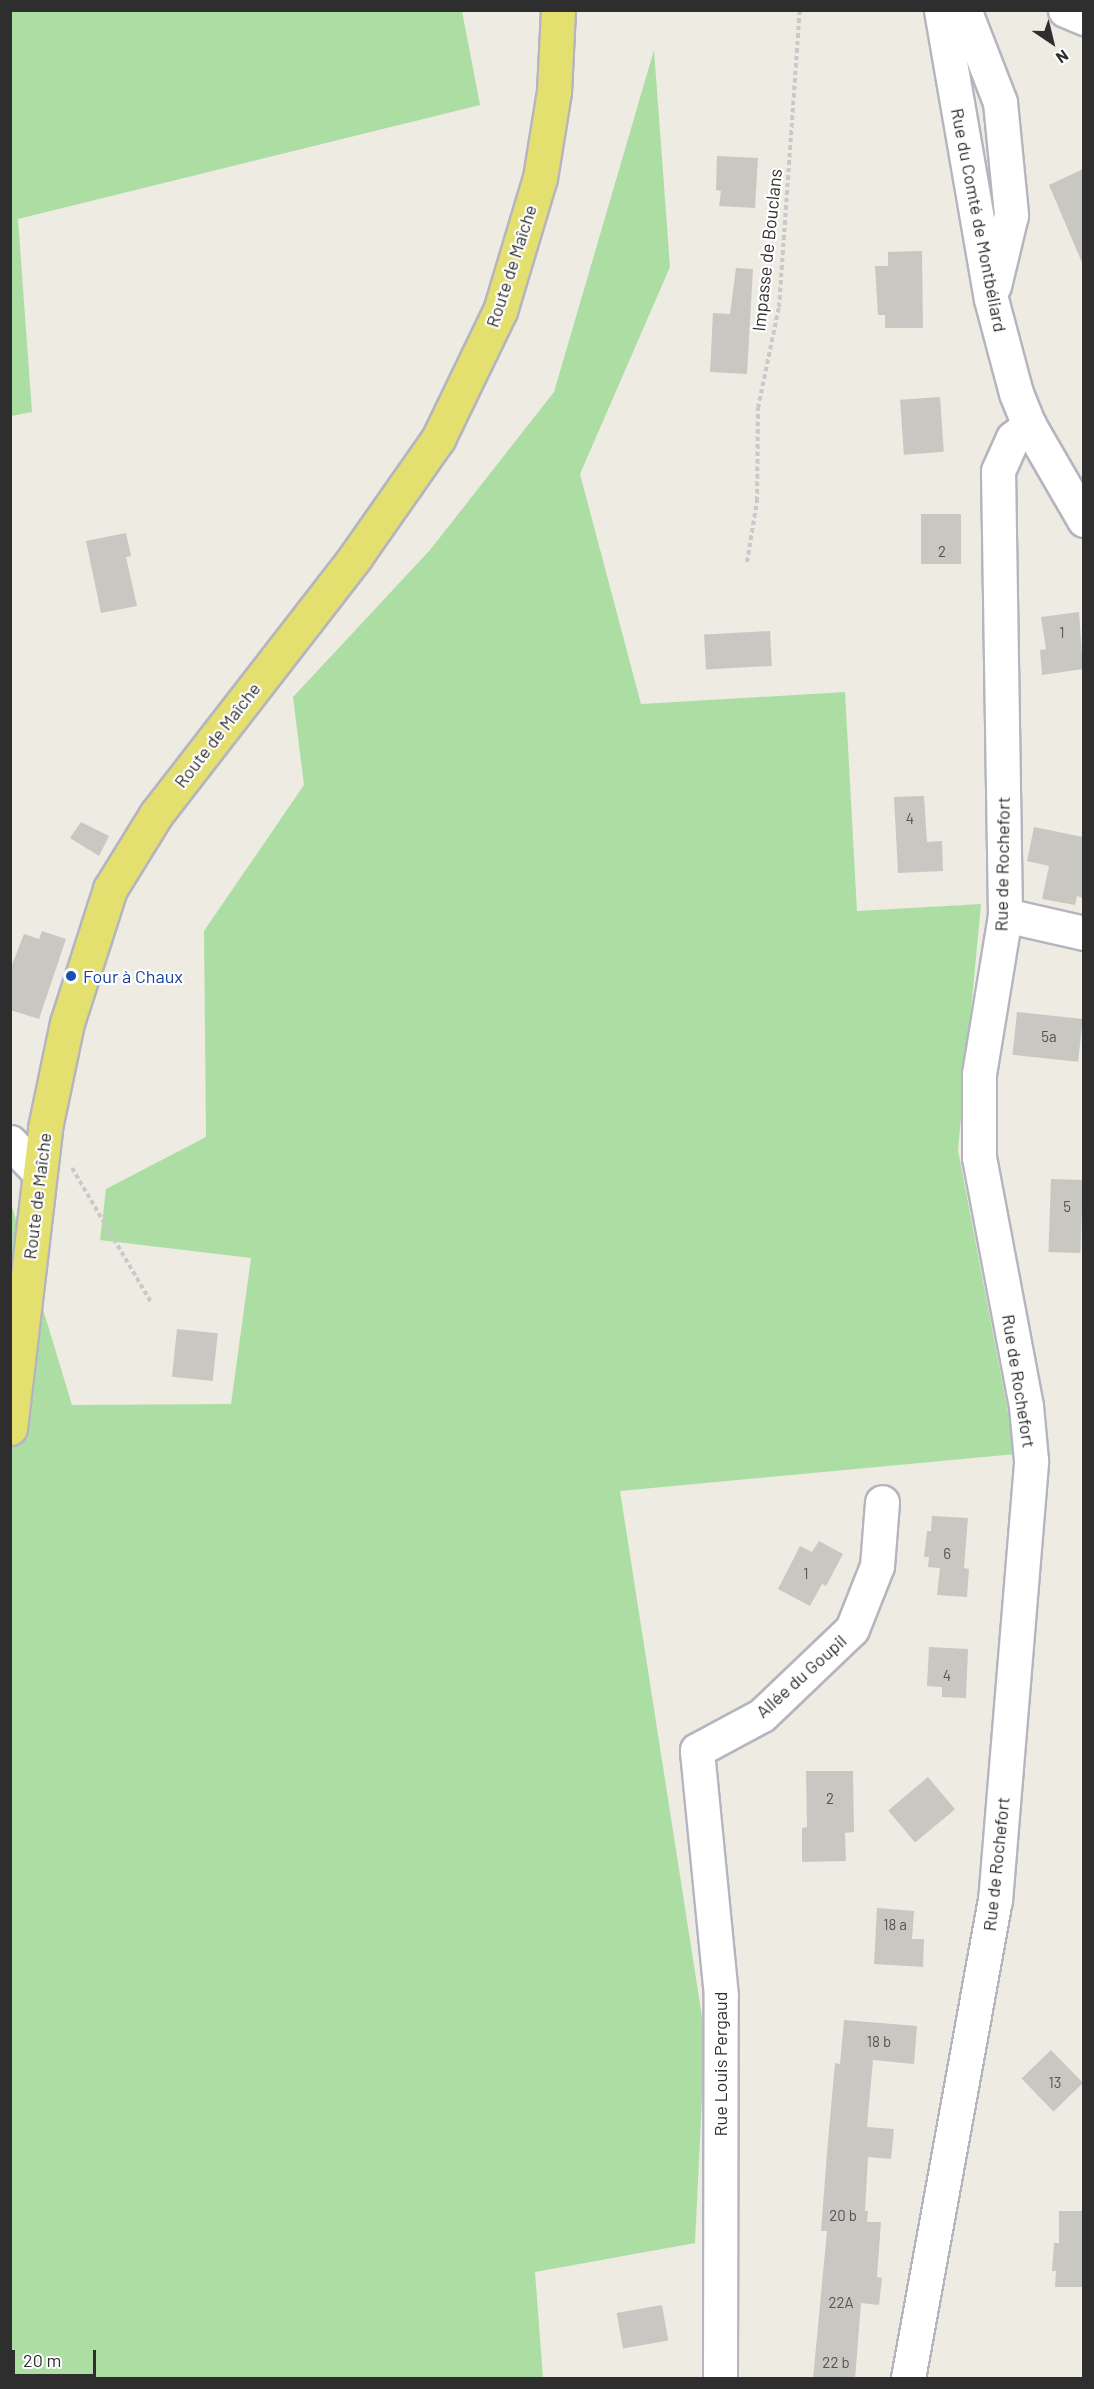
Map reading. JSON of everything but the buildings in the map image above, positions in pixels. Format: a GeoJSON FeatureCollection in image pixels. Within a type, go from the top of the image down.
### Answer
{"type":"FeatureCollection","features":[{"type":"Feature","properties":{"kind":"main road","name":"Route de Maîche"},"geometry":{"type":"LineString","coordinates":[[10,1428],[45,1128],[67,1023],[110,889],[157,813],[356,556],[438,439],[500,311],[540,178],[554,92],[558,10]]}},
{"type":"Feature","properties":{"kind":"street","name":"Rue du Comté de Montbéliard"},"geometry":{"type":"LineString","coordinates":[[940,10],[991,299],[1017,393],[1029,425],[1083,520]]}},
{"type":"Feature","properties":{"kind":"street"},"geometry":{"type":"LineString","coordinates":[[961,10],[967,17],[1000,102],[1011,215],[991,299]]}},
{"type":"Feature","properties":{"kind":"street"},"geometry":{"type":"LineString","coordinates":[[1065,10],[1083,18]]}},
{"type":"Feature","properties":{"kind":"street","name":"Rue de Rochefort"},"geometry":{"type":"LineString","coordinates":[[908,2379],[995,1901],[1031,1460],[1026,1406],[979,1157],[979,1074],[1005,915],[998,471],[1013,438],[1029,425]]}},
{"type":"Feature","properties":{"kind":"street"},"geometry":{"type":"LineString","coordinates":[[1005,915],[1083,933]]}},
{"type":"Feature","properties":{"kind":"street"},"geometry":{"type":"LineString","coordinates":[[10,1142],[39,1172]]}},
{"type":"Feature","properties":{"kind":"street","name":"Allée du Goupil"},"geometry":{"type":"LineString","coordinates":[[697,1750],[762,1715],[852,1629],[877,1566],[882,1502]]}},
{"type":"Feature","properties":{"kind":"street","name":"Rue Louis Pergaud"},"geometry":{"type":"LineString","coordinates":[[697,1750],[721,1996],[720,2379]]}},
{"type":"Feature","properties":{"kind":"path","name":"Impasse de Bouclans"},"geometry":{"type":"LineString","coordinates":[[747,562],[757,501],[758,408],[779,308],[800,10]]}},
{"type":"Feature","properties":{"kind":"path"},"geometry":{"type":"LineString","coordinates":[[71,1167],[151,1302]]}},
{"type":"Feature","properties":{"kind":"green space"},"geometry":{"type":"Polygon","coordinates":[[[10,11],[462,11],[480,105],[18,219],[32,412],[11,416],[10,11]]]}},
{"type":"Feature","properties":{"kind":"green space"},"geometry":{"type":"Polygon","coordinates":[[[654,50],[670,267],[580,474],[641,704],[845,692],[857,911],[981,904],[958,1150],[1016,1454],[620,1491],[705,2036],[695,2243],[535,2272],[543,2378],[11,2378],[10,1200],[72,1405],[231,1404],[251,1258],[100,1240],[106,1189],[206,1137],[204,931],[304,785],[293,697],[430,550],[554,392],[654,50]]]}},
{"type":"Feature","properties":{"kind":"place","name":"Four à Chaux"},"geometry":{"type":"Point","coordinates":[71,976]}}]}
